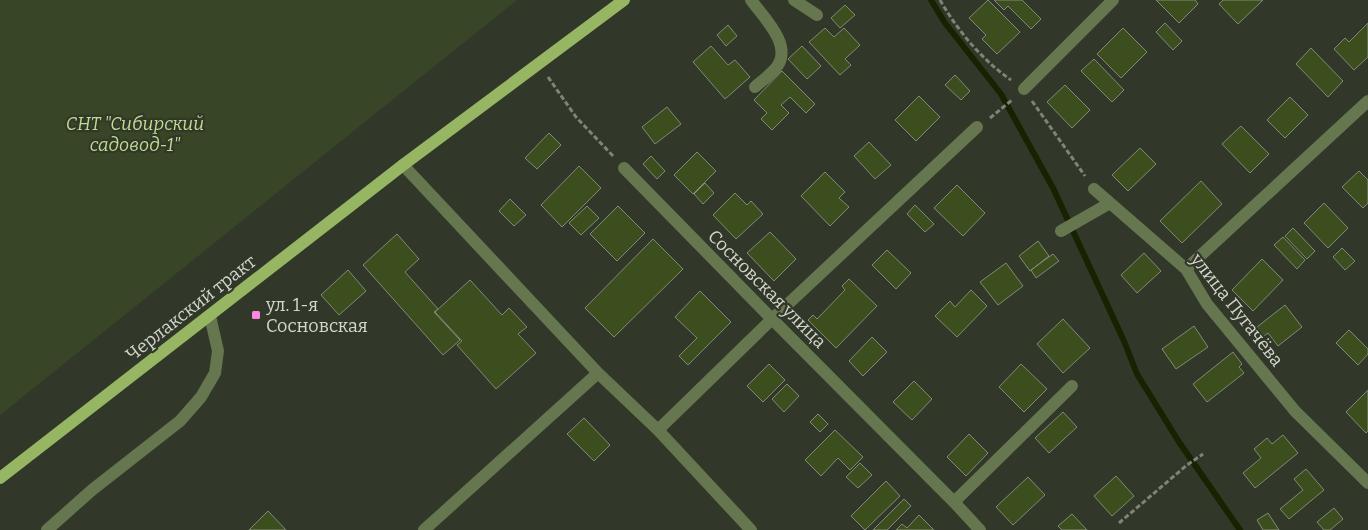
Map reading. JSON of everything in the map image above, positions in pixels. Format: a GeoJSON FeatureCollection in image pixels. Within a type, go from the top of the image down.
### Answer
{"type":"FeatureCollection","features":[{"type":"Feature","properties":{"kind":"main road","name":"Черлакский тракт"},"geometry":{"type":"LineString","coordinates":[[0,478],[404,165],[624,0]]}},
{"type":"Feature","properties":{"kind":"street"},"geometry":{"type":"LineString","coordinates":[[751,0],[777,37],[782,49],[776,68],[755,87]]}},
{"type":"Feature","properties":{"kind":"street"},"geometry":{"type":"LineString","coordinates":[[794,0],[817,15]]}},
{"type":"Feature","properties":{"kind":"street"},"geometry":{"type":"LineString","coordinates":[[1021,92],[1113,0]]}},
{"type":"Feature","properties":{"kind":"street"},"geometry":{"type":"LineString","coordinates":[[1186,269],[1368,101]]}},
{"type":"Feature","properties":{"kind":"street"},"geometry":{"type":"LineString","coordinates":[[658,430],[977,127]]}},
{"type":"Feature","properties":{"kind":"street"},"geometry":{"type":"LineString","coordinates":[[404,165],[598,373],[658,430],[751,530]]}},
{"type":"Feature","properties":{"kind":"street","name":"Сосновская улица"},"geometry":{"type":"LineString","coordinates":[[624,168],[980,530]]}},
{"type":"Feature","properties":{"kind":"street","name":"улица Пугачёва"},"geometry":{"type":"LineString","coordinates":[[1094,189],[1186,269],[1207,304],[1295,411],[1368,483]]}},
{"type":"Feature","properties":{"kind":"street"},"geometry":{"type":"LineString","coordinates":[[1063,230],[1110,203]]}},
{"type":"Feature","properties":{"kind":"street"},"geometry":{"type":"LineString","coordinates":[[48,530],[92,490],[180,421],[201,397],[215,373],[218,351],[210,316]]}},
{"type":"Feature","properties":{"kind":"street"},"geometry":{"type":"LineString","coordinates":[[424,530],[598,373]]}},
{"type":"Feature","properties":{"kind":"street"},"geometry":{"type":"LineString","coordinates":[[954,502],[1072,386]]}},
{"type":"Feature","properties":{"kind":"path"},"geometry":{"type":"LineString","coordinates":[[940,0],[954,24],[989,62],[1021,92],[1094,189]]}},
{"type":"Feature","properties":{"kind":"path"},"geometry":{"type":"LineString","coordinates":[[540,64],[576,117],[624,168]]}},
{"type":"Feature","properties":{"kind":"path"},"geometry":{"type":"LineString","coordinates":[[996,113],[1021,92]]}},
{"type":"Feature","properties":{"kind":"path"},"geometry":{"type":"LineString","coordinates":[[1119,523],[1187,465],[1201,456]]}},
{"type":"Feature","properties":{"kind":"green space","name":"СНТ \"Сибирский садовод-1\""},"geometry":{"type":"Polygon","coordinates":[[[0,0],[517,0],[0,415],[0,0]]]}},
{"type":"Feature","properties":{"kind":"building"},"geometry":{"type":"Polygon","coordinates":[[[988,0],[1020,32],[997,54],[982,39],[986,35],[969,18],[988,0]]]}},
{"type":"Feature","properties":{"kind":"building"},"geometry":{"type":"Polygon","coordinates":[[[994,0],[1022,0],[1041,19],[1031,29],[1008,6],[1004,10],[994,0]]]}},
{"type":"Feature","properties":{"kind":"building"},"geometry":{"type":"Polygon","coordinates":[[[1156,0],[1195,0],[1198,4],[1179,23],[1156,0]]]}},
{"type":"Feature","properties":{"kind":"building"},"geometry":{"type":"Polygon","coordinates":[[[1223,0],[1263,0],[1238,24],[1219,4],[1223,0]]]}},
{"type":"Feature","properties":{"kind":"building"},"geometry":{"type":"Polygon","coordinates":[[[845,5],[855,15],[840,28],[831,18],[845,5]]]}},
{"type":"Feature","properties":{"kind":"building"},"geometry":{"type":"Polygon","coordinates":[[[1165,23],[1182,41],[1173,50],[1156,32],[1165,23]]]}},
{"type":"Feature","properties":{"kind":"building"},"geometry":{"type":"Polygon","coordinates":[[[1368,23],[1368,57],[1354,70],[1334,49],[1345,38],[1349,42],[1368,23]]]}},
{"type":"Feature","properties":{"kind":"building"},"geometry":{"type":"Polygon","coordinates":[[[728,25],[737,36],[726,46],[717,35],[728,25]]]}},
{"type":"Feature","properties":{"kind":"building"},"geometry":{"type":"Polygon","coordinates":[[[825,28],[834,37],[844,28],[860,45],[845,59],[851,65],[840,75],[809,42],[825,28]]]}},
{"type":"Feature","properties":{"kind":"building"},"geometry":{"type":"Polygon","coordinates":[[[1123,28],[1147,52],[1121,78],[1097,54],[1123,28]]]}},
{"type":"Feature","properties":{"kind":"building"},"geometry":{"type":"Polygon","coordinates":[[[711,46],[728,65],[735,60],[750,77],[725,99],[693,62],[711,46]]]}},
{"type":"Feature","properties":{"kind":"building"},"geometry":{"type":"Polygon","coordinates":[[[802,46],[821,66],[807,79],[788,59],[802,46]]]}},
{"type":"Feature","properties":{"kind":"building"},"geometry":{"type":"Polygon","coordinates":[[[1311,48],[1343,81],[1328,97],[1296,64],[1311,48]]]}},
{"type":"Feature","properties":{"kind":"building"},"geometry":{"type":"Polygon","coordinates":[[[1094,59],[1124,90],[1112,102],[1081,71],[1094,59]]]}},
{"type":"Feature","properties":{"kind":"building"},"geometry":{"type":"Polygon","coordinates":[[[782,71],[815,104],[806,113],[790,97],[781,105],[789,113],[772,130],[761,119],[767,113],[754,100],[782,71]]]}},
{"type":"Feature","properties":{"kind":"building"},"geometry":{"type":"Polygon","coordinates":[[[955,75],[970,91],[961,100],[945,85],[955,75]]]}},
{"type":"Feature","properties":{"kind":"building"},"geometry":{"type":"Polygon","coordinates":[[[1065,85],[1090,110],[1072,128],[1047,102],[1065,85]]]}},
{"type":"Feature","properties":{"kind":"building"},"geometry":{"type":"Polygon","coordinates":[[[919,96],[940,117],[916,141],[895,120],[919,96]]]}},
{"type":"Feature","properties":{"kind":"building"},"geometry":{"type":"Polygon","coordinates":[[[1290,97],[1308,115],[1285,138],[1267,120],[1290,97]]]}},
{"type":"Feature","properties":{"kind":"building"},"geometry":{"type":"Polygon","coordinates":[[[667,107],[681,124],[655,144],[642,127],[667,107]]]}},
{"type":"Feature","properties":{"kind":"building"},"geometry":{"type":"Polygon","coordinates":[[[1241,126],[1269,154],[1250,173],[1222,144],[1241,126]]]}},
{"type":"Feature","properties":{"kind":"building"},"geometry":{"type":"Polygon","coordinates":[[[549,133],[561,145],[537,169],[525,158],[549,133]]]}},
{"type":"Feature","properties":{"kind":"building"},"geometry":{"type":"Polygon","coordinates":[[[869,142],[891,165],[875,179],[854,156],[869,142]]]}},
{"type":"Feature","properties":{"kind":"building"},"geometry":{"type":"Polygon","coordinates":[[[1140,148],[1156,164],[1128,191],[1112,175],[1140,148]]]}},
{"type":"Feature","properties":{"kind":"building"},"geometry":{"type":"Polygon","coordinates":[[[697,152],[716,171],[693,194],[674,175],[697,152]]]}},
{"type":"Feature","properties":{"kind":"building"},"geometry":{"type":"Polygon","coordinates":[[[651,156],[665,171],[657,179],[643,164],[651,156]]]}},
{"type":"Feature","properties":{"kind":"building"},"geometry":{"type":"Polygon","coordinates":[[[579,166],[601,188],[562,227],[541,205],[579,166]]]}},
{"type":"Feature","properties":{"kind":"building"},"geometry":{"type":"Polygon","coordinates":[[[1359,171],[1368,180],[1368,203],[1363,208],[1342,187],[1359,171]]]}},
{"type":"Feature","properties":{"kind":"building"},"geometry":{"type":"Polygon","coordinates":[[[825,172],[845,192],[839,198],[849,207],[830,226],[801,196],[825,172]]]}},
{"type":"Feature","properties":{"kind":"building"},"geometry":{"type":"Polygon","coordinates":[[[1201,181],[1222,204],[1182,243],[1160,221],[1201,181]]]}},
{"type":"Feature","properties":{"kind":"building"},"geometry":{"type":"Polygon","coordinates":[[[705,183],[714,193],[703,204],[694,194],[705,183]]]}},
{"type":"Feature","properties":{"kind":"building"},"geometry":{"type":"Polygon","coordinates":[[[957,185],[985,213],[963,236],[934,208],[957,185]]]}},
{"type":"Feature","properties":{"kind":"building"},"geometry":{"type":"Polygon","coordinates":[[[735,193],[747,205],[751,201],[763,214],[736,239],[713,215],[735,193]]]}},
{"type":"Feature","properties":{"kind":"building"},"geometry":{"type":"Polygon","coordinates":[[[510,199],[526,215],[514,226],[499,211],[510,199]]]}},
{"type":"Feature","properties":{"kind":"building"},"geometry":{"type":"Polygon","coordinates":[[[1324,203],[1348,228],[1328,248],[1304,223],[1324,203]]]}},
{"type":"Feature","properties":{"kind":"building"},"geometry":{"type":"Polygon","coordinates":[[[915,205],[934,224],[925,232],[907,214],[915,205]]]}},
{"type":"Feature","properties":{"kind":"building"},"geometry":{"type":"Polygon","coordinates":[[[587,206],[599,218],[581,235],[569,223],[587,206]]]}},
{"type":"Feature","properties":{"kind":"building"},"geometry":{"type":"Polygon","coordinates":[[[618,206],[645,233],[617,261],[590,234],[618,206]]]}},
{"type":"Feature","properties":{"kind":"building"},"geometry":{"type":"Polygon","coordinates":[[[1293,228],[1315,251],[1307,259],[1285,236],[1293,228]]]}},
{"type":"Feature","properties":{"kind":"building"},"geometry":{"type":"Polygon","coordinates":[[[770,232],[796,259],[774,281],[747,253],[770,232]]]}},
{"type":"Feature","properties":{"kind":"building"},"geometry":{"type":"Polygon","coordinates":[[[397,234],[419,259],[405,272],[438,309],[434,312],[460,340],[443,355],[363,265],[397,234]]]}},
{"type":"Feature","properties":{"kind":"building"},"geometry":{"type":"Polygon","coordinates":[[[1283,237],[1305,260],[1297,269],[1274,245],[1283,237]]]}},
{"type":"Feature","properties":{"kind":"building"},"geometry":{"type":"Polygon","coordinates":[[[653,239],[683,269],[614,337],[585,308],[653,239]]]}},
{"type":"Feature","properties":{"kind":"building"},"geometry":{"type":"Polygon","coordinates":[[[1038,241],[1049,256],[1030,271],[1019,256],[1038,241]]]}},
{"type":"Feature","properties":{"kind":"building"},"geometry":{"type":"Polygon","coordinates":[[[1342,248],[1355,261],[1345,270],[1333,257],[1342,248]]]}},
{"type":"Feature","properties":{"kind":"building"},"geometry":{"type":"Polygon","coordinates":[[[887,250],[911,273],[896,289],[872,265],[887,250]]]}},
{"type":"Feature","properties":{"kind":"building"},"geometry":{"type":"Polygon","coordinates":[[[1144,253],[1161,271],[1137,293],[1121,275],[1144,253]]]}},
{"type":"Feature","properties":{"kind":"building"},"geometry":{"type":"Polygon","coordinates":[[[1053,254],[1059,261],[1036,278],[1031,270],[1053,254]]]}},
{"type":"Feature","properties":{"kind":"building"},"geometry":{"type":"Polygon","coordinates":[[[1262,259],[1283,280],[1253,311],[1232,290],[1262,259]]]}},
{"type":"Feature","properties":{"kind":"building"},"geometry":{"type":"Polygon","coordinates":[[[1006,263],[1023,286],[998,305],[980,282],[1006,263]]]}},
{"type":"Feature","properties":{"kind":"building"},"geometry":{"type":"Polygon","coordinates":[[[348,270],[366,291],[339,315],[321,295],[348,270]]]}},
{"type":"Feature","properties":{"kind":"building"},"geometry":{"type":"Polygon","coordinates":[[[849,279],[877,306],[836,348],[808,320],[813,315],[817,319],[845,290],[842,286],[849,279]]]}},
{"type":"Feature","properties":{"kind":"building"},"geometry":{"type":"Polygon","coordinates":[[[470,280],[502,315],[509,308],[527,327],[518,334],[536,353],[496,389],[457,345],[462,341],[435,312],[470,280]]]}},
{"type":"Feature","properties":{"kind":"building"},"geometry":{"type":"Polygon","coordinates":[[[971,290],[987,306],[957,337],[935,316],[950,301],[955,307],[971,290]]]}},
{"type":"Feature","properties":{"kind":"building"},"geometry":{"type":"Polygon","coordinates":[[[700,291],[731,322],[688,365],[679,356],[697,338],[675,317],[700,291]]]}},
{"type":"Feature","properties":{"kind":"building"},"geometry":{"type":"Polygon","coordinates":[[[1285,305],[1302,327],[1278,346],[1268,333],[1264,336],[1257,327],[1285,305]]]}},
{"type":"Feature","properties":{"kind":"building"},"geometry":{"type":"Polygon","coordinates":[[[1063,319],[1090,348],[1063,373],[1037,344],[1063,319]]]}},
{"type":"Feature","properties":{"kind":"building"},"geometry":{"type":"Polygon","coordinates":[[[1194,326],[1208,347],[1176,369],[1162,349],[1194,326]]]}},
{"type":"Feature","properties":{"kind":"building"},"geometry":{"type":"Polygon","coordinates":[[[1349,330],[1368,349],[1368,354],[1358,365],[1336,343],[1349,330]]]}},
{"type":"Feature","properties":{"kind":"building"},"geometry":{"type":"Polygon","coordinates":[[[872,337],[887,352],[863,376],[849,361],[872,337]]]}},
{"type":"Feature","properties":{"kind":"building"},"geometry":{"type":"Polygon","coordinates":[[[1233,352],[1242,364],[1239,367],[1244,373],[1207,402],[1193,384],[1233,352]]]}},
{"type":"Feature","properties":{"kind":"building"},"geometry":{"type":"Polygon","coordinates":[[[769,364],[785,380],[763,402],[747,386],[769,364]]]}},
{"type":"Feature","properties":{"kind":"building"},"geometry":{"type":"Polygon","coordinates":[[[1021,364],[1047,389],[1024,412],[999,387],[1021,364]]]}},
{"type":"Feature","properties":{"kind":"building"},"geometry":{"type":"Polygon","coordinates":[[[914,381],[932,399],[912,420],[893,402],[914,381]]]}},
{"type":"Feature","properties":{"kind":"building"},"geometry":{"type":"Polygon","coordinates":[[[787,384],[799,396],[784,412],[772,399],[787,384]]]}},
{"type":"Feature","properties":{"kind":"building"},"geometry":{"type":"Polygon","coordinates":[[[1368,390],[1368,431],[1366,433],[1346,412],[1368,390]]]}},
{"type":"Feature","properties":{"kind":"building"},"geometry":{"type":"Polygon","coordinates":[[[1063,412],[1077,427],[1049,453],[1035,438],[1063,412]]]}},
{"type":"Feature","properties":{"kind":"building"},"geometry":{"type":"Polygon","coordinates":[[[818,414],[828,424],[820,432],[810,422],[818,414]]]}},
{"type":"Feature","properties":{"kind":"building"},"geometry":{"type":"Polygon","coordinates":[[[584,418],[610,445],[594,461],[567,434],[584,418]]]}},
{"type":"Feature","properties":{"kind":"building"},"geometry":{"type":"Polygon","coordinates":[[[835,430],[863,457],[850,470],[838,458],[821,476],[805,460],[835,430]]]}},
{"type":"Feature","properties":{"kind":"building"},"geometry":{"type":"Polygon","coordinates":[[[969,434],[988,453],[966,476],[947,457],[969,434]]]}},
{"type":"Feature","properties":{"kind":"building"},"geometry":{"type":"Polygon","coordinates":[[[1283,435],[1298,453],[1255,488],[1243,473],[1261,458],[1254,449],[1267,438],[1272,444],[1283,435]]]}},
{"type":"Feature","properties":{"kind":"building"},"geometry":{"type":"Polygon","coordinates":[[[860,463],[872,475],[858,488],[846,477],[860,463]]]}},
{"type":"Feature","properties":{"kind":"building"},"geometry":{"type":"Polygon","coordinates":[[[1306,469],[1324,490],[1289,519],[1280,509],[1303,490],[1294,479],[1306,469]]]}},
{"type":"Feature","properties":{"kind":"building"},"geometry":{"type":"Polygon","coordinates":[[[1116,476],[1134,496],[1112,516],[1094,496],[1116,476]]]}},
{"type":"Feature","properties":{"kind":"building"},"geometry":{"type":"Polygon","coordinates":[[[1028,477],[1045,495],[1013,525],[996,507],[1028,477]]]}},
{"type":"Feature","properties":{"kind":"building"},"geometry":{"type":"Polygon","coordinates":[[[886,481],[900,496],[865,530],[851,516],[886,481]]]}},
{"type":"Feature","properties":{"kind":"building"},"geometry":{"type":"Polygon","coordinates":[[[904,499],[911,506],[887,530],[873,530],[904,499]]]}},
{"type":"Feature","properties":{"kind":"building"},"geometry":{"type":"Polygon","coordinates":[[[1334,508],[1343,519],[1330,530],[1324,530],[1317,522],[1334,508]]]}},
{"type":"Feature","properties":{"kind":"building"},"geometry":{"type":"Polygon","coordinates":[[[268,511],[286,530],[249,530],[268,511]]]}},
{"type":"Feature","properties":{"kind":"building"},"geometry":{"type":"Polygon","coordinates":[[[1268,513],[1279,530],[1263,530],[1257,520],[1268,513]]]}},
{"type":"Feature","properties":{"kind":"building"},"geometry":{"type":"Polygon","coordinates":[[[1072,514],[1087,530],[1062,530],[1058,526],[1072,514]]]}},
{"type":"Feature","properties":{"kind":"building"},"geometry":{"type":"Polygon","coordinates":[[[919,515],[934,530],[896,530],[902,524],[907,528],[919,515]]]}},
{"type":"Feature","properties":{"kind":"waterway"},"geometry":{"type":"LineString","coordinates":[[931,0],[945,23],[1001,94],[1053,188],[1124,341],[1137,374],[1179,442],[1240,530]]}},
{"type":"Feature","properties":{"kind":"place","name":"ул. 1-я Сосновская"},"geometry":{"type":"Point","coordinates":[256,315]}}]}
